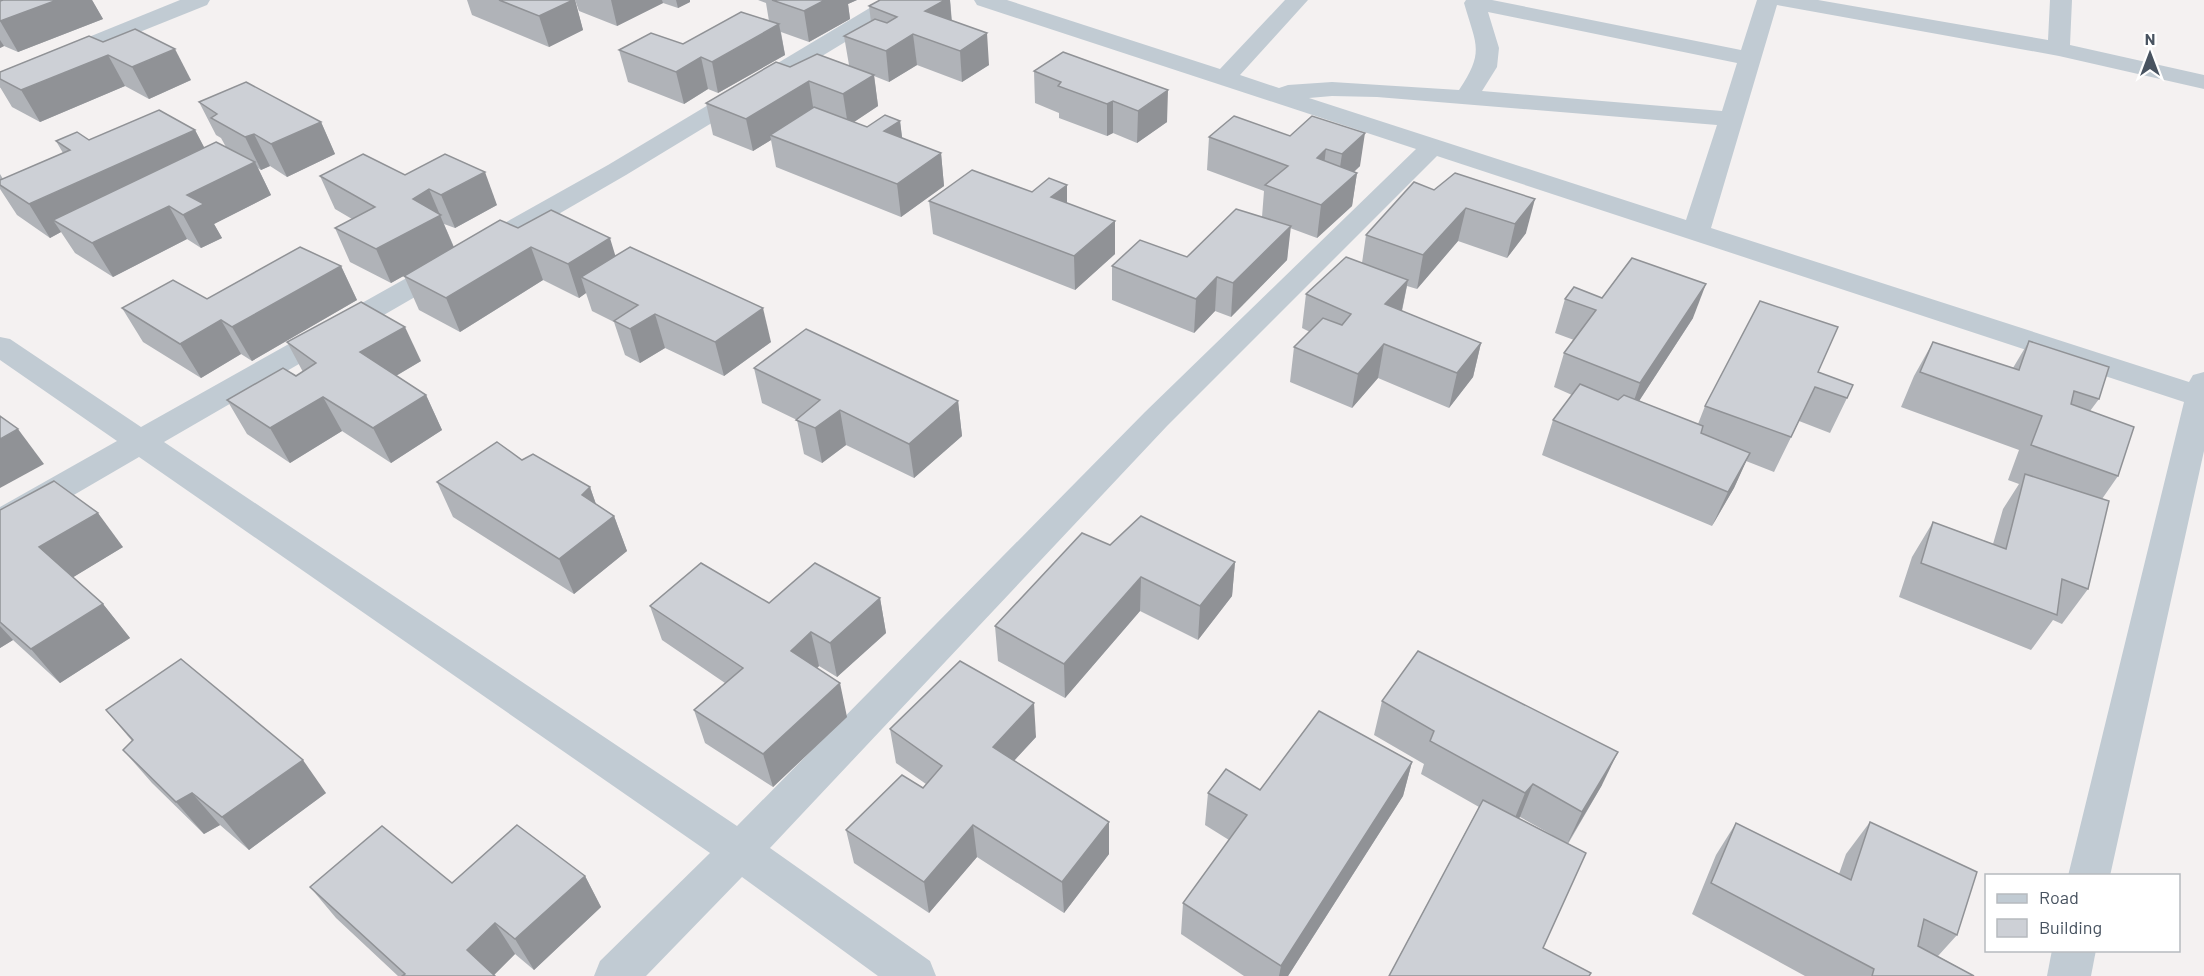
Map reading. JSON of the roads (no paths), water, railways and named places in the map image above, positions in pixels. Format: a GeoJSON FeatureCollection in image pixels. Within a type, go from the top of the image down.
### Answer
{"type":"FeatureCollection","features":[{"type":"Feature","properties":{"kind":"street"},"geometry":{"type":"LineString","coordinates":[[0,81],[199,0]]}},
{"type":"Feature","properties":{"kind":"street"},"geometry":{"type":"LineString","coordinates":[[0,522],[617,171],[898,0]]}},
{"type":"Feature","properties":{"kind":"street"},"geometry":{"type":"LineString","coordinates":[[1225,78],[1298,0]]}},
{"type":"Feature","properties":{"kind":"street"},"geometry":{"type":"LineString","coordinates":[[1696,232],[1768,0]]}},
{"type":"Feature","properties":{"kind":"street"},"geometry":{"type":"LineString","coordinates":[[1782,0],[2059,49],[2204,82]]}},
{"type":"Feature","properties":{"kind":"street"},"geometry":{"type":"LineString","coordinates":[[2059,49],[2061,0]]}},
{"type":"Feature","properties":{"kind":"street"},"geometry":{"type":"LineString","coordinates":[[1002,2],[1433,147],[2203,392],[2089,874]]}},
{"type":"Feature","properties":{"kind":"street"},"geometry":{"type":"LineString","coordinates":[[1465,99],[1486,67],[1488,48],[1475,2],[1750,59]]}},
{"type":"Feature","properties":{"kind":"street"},"geometry":{"type":"LineString","coordinates":[[1268,93],[1332,89],[1377,90],[1465,99],[1731,118]]}},
{"type":"Feature","properties":{"kind":"street"},"geometry":{"type":"LineString","coordinates":[[616,976],[740,851],[1155,419],[1433,147]]}},
{"type":"Feature","properties":{"kind":"street"},"geometry":{"type":"LineString","coordinates":[[0,346],[740,851],[914,976]]}},
{"type":"Feature","properties":{"kind":"street"},"geometry":{"type":"LineString","coordinates":[[2069,976],[2074,952]]}}]}
